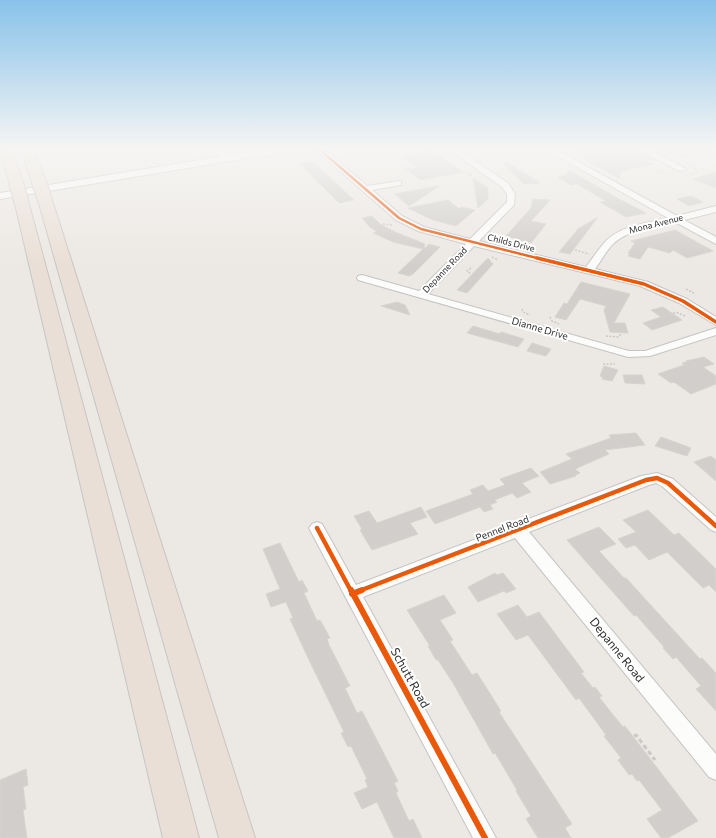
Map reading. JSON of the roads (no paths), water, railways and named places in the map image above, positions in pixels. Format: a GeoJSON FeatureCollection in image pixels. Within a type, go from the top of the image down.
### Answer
{"type":"FeatureCollection","features":[{"type":"Feature","properties":{"kind":"highway"},"geometry":{"type":"LineString","coordinates":[[21,195],[28,188]]}},
{"type":"Feature","properties":{"kind":"highway"},"geometry":{"type":"LineString","coordinates":[[21,195],[181,838]]}},
{"type":"Feature","properties":{"kind":"highway"},"geometry":{"type":"LineString","coordinates":[[21,195],[237,838]]}},
{"type":"Feature","properties":{"kind":"street"},"geometry":{"type":"LineString","coordinates":[[21,195],[59,188]]}},
{"type":"Feature","properties":{"kind":"street"},"geometry":{"type":"LineString","coordinates":[[365,189],[370,188]]}},
{"type":"Feature","properties":{"kind":"street","name":"Depanne Road"},"geometry":{"type":"LineString","coordinates":[[422,295],[507,207],[512,196],[508,188]]}},
{"type":"Feature","properties":{"kind":"street"},"geometry":{"type":"LineString","coordinates":[[616,188],[716,241]]}},
{"type":"Feature","properties":{"kind":"street","name":"Childs Drive"},"geometry":{"type":"LineString","coordinates":[[365,189],[394,214],[408,223],[426,231],[644,284],[683,301],[716,322]]}},
{"type":"Feature","properties":{"kind":"street","name":"Mona Avenue"},"geometry":{"type":"LineString","coordinates":[[588,271],[610,240],[619,234],[716,209]]}},
{"type":"Feature","properties":{"kind":"street","name":"Dianne Drive"},"geometry":{"type":"LineString","coordinates":[[362,278],[628,354],[646,354],[716,331]]}},
{"type":"Feature","properties":{"kind":"street","name":"Pennel Road"},"geometry":{"type":"LineString","coordinates":[[352,594],[641,482],[657,478],[668,482],[716,526]]}},
{"type":"Feature","properties":{"kind":"street","name":"Schutt Road"},"geometry":{"type":"LineString","coordinates":[[317,528],[485,838]]}},
{"type":"Feature","properties":{"kind":"street","name":"Depanne Road"},"geometry":{"type":"LineString","coordinates":[[518,530],[716,770]]}}]}
